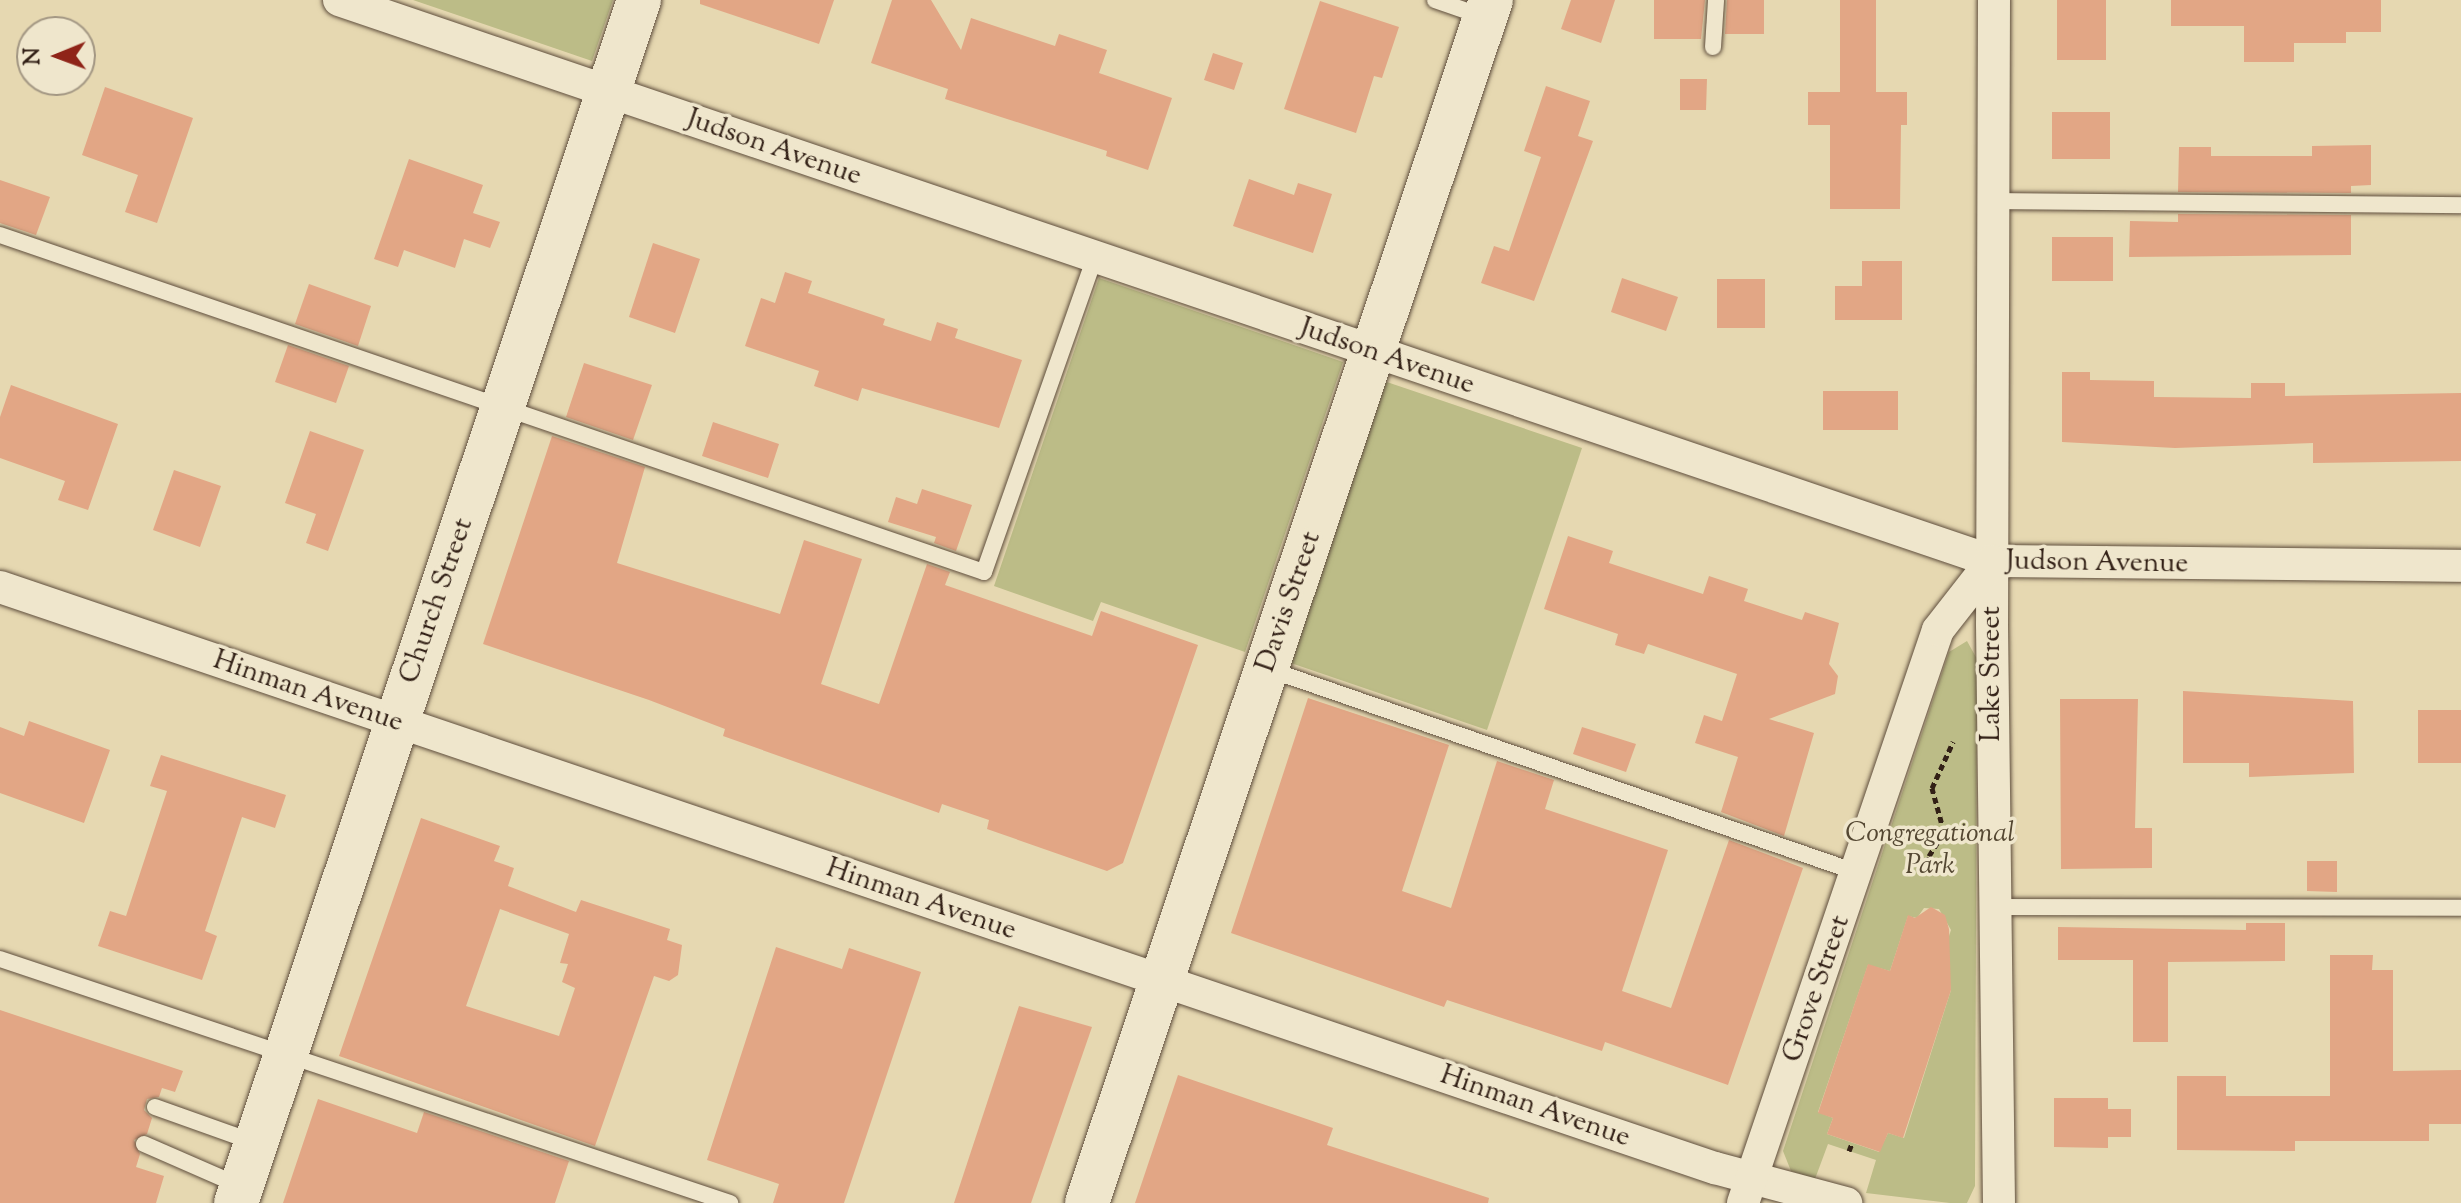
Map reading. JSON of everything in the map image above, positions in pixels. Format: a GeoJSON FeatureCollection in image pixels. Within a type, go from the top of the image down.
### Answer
{"type":"FeatureCollection","features":[{"type":"Feature","properties":{"kind":"street","name":"Judson Avenue"},"geometry":{"type":"LineString","coordinates":[[339,0],[1992,561],[2461,566]]}},
{"type":"Feature","properties":{"kind":"street","name":"Church Street"},"geometry":{"type":"LineString","coordinates":[[239,1195],[639,0]]}},
{"type":"Feature","properties":{"kind":"street","name":"Lake Street"},"geometry":{"type":"LineString","coordinates":[[1994,0],[1993,907],[1999,1203]]}},
{"type":"Feature","properties":{"kind":"street","name":"Davis Street"},"geometry":{"type":"LineString","coordinates":[[1087,1203],[1488,8]]}},
{"type":"Feature","properties":{"kind":"street","name":"Grove Street"},"geometry":{"type":"LineString","coordinates":[[1748,1192],[1938,630],[1992,561]]}},
{"type":"Feature","properties":{"kind":"street","name":"Hinman Avenue"},"geometry":{"type":"LineString","coordinates":[[0,587],[1161,982],[1748,1192],[1846,1203]]}},
{"type":"Feature","properties":{"kind":"lane"},"geometry":{"type":"LineString","coordinates":[[1435,0],[1488,8]]}},
{"type":"Feature","properties":{"kind":"lane"},"geometry":{"type":"LineString","coordinates":[[1713,47],[1716,0]]}},
{"type":"Feature","properties":{"kind":"lane"},"geometry":{"type":"LineString","coordinates":[[1996,201],[2461,205]]}},
{"type":"Feature","properties":{"kind":"lane"},"geometry":{"type":"LineString","coordinates":[[0,235],[984,572],[1095,257]]}},
{"type":"Feature","properties":{"kind":"lane"},"geometry":{"type":"LineString","coordinates":[[1267,669],[1856,872]]}},
{"type":"Feature","properties":{"kind":"lane"},"geometry":{"type":"LineString","coordinates":[[1993,907],[2461,908]]}},
{"type":"Feature","properties":{"kind":"lane"},"geometry":{"type":"LineString","coordinates":[[0,959],[285,1057],[730,1203]]}},
{"type":"Feature","properties":{"kind":"lane"},"geometry":{"type":"LineString","coordinates":[[155,1107],[256,1143]]}},
{"type":"Feature","properties":{"kind":"lane"},"geometry":{"type":"LineString","coordinates":[[144,1144],[239,1195]]}},
{"type":"Feature","properties":{"kind":"path"},"geometry":{"type":"LineString","coordinates":[[1931,872],[1929,856],[1944,832],[1932,788],[1953,742]]}},
{"type":"Feature","properties":{"kind":"path"},"geometry":{"type":"LineString","coordinates":[[1849,1151],[1852,1143]]}},
{"type":"Feature","properties":{"kind":"green space"},"geometry":{"type":"Polygon","coordinates":[[[413,0],[613,0],[592,61],[413,0]]]}},
{"type":"Feature","properties":{"kind":"green space"},"geometry":{"type":"Polygon","coordinates":[[[1099,278],[1343,362],[1245,652],[1101,602],[1093,621],[994,586],[1099,278]]]}},
{"type":"Feature","properties":{"kind":"green space"},"geometry":{"type":"Polygon","coordinates":[[[1375,378],[1582,448],[1487,730],[1285,661],[1375,378]]]}},
{"type":"Feature","properties":{"kind":"green space","name":"Congregational Park"},"geometry":{"type":"Polygon","coordinates":[[[1967,641],[1977,659],[1975,1186],[1967,1203],[1866,1193],[1876,1160],[1828,1144],[1815,1179],[1791,1171],[1783,1151],[1949,652],[1967,641]],[[1924,908],[1917,918],[1908,916],[1890,971],[1868,965],[1818,1112],[1833,1118],[1827,1134],[1879,1152],[1888,1133],[1904,1138],[1951,990],[1944,951],[1951,930],[1939,909],[1924,908]]]}},
{"type":"Feature","properties":{"kind":"building"},"geometry":{"type":"Polygon","coordinates":[[[700,0],[834,0],[819,44],[700,4],[700,0]]]}},
{"type":"Feature","properties":{"kind":"building"},"geometry":{"type":"Polygon","coordinates":[[[892,0],[931,0],[961,50],[971,18],[1055,46],[1059,34],[1107,50],[1099,73],[1172,98],[1148,170],[1106,156],[1107,151],[945,99],[948,89],[871,63],[892,0]]]}},
{"type":"Feature","properties":{"kind":"building"},"geometry":{"type":"Polygon","coordinates":[[[1571,0],[1615,0],[1601,43],[1561,29],[1571,0]]]}},
{"type":"Feature","properties":{"kind":"building"},"geometry":{"type":"Polygon","coordinates":[[[1654,0],[1705,0],[1701,39],[1654,39],[1654,0]]]}},
{"type":"Feature","properties":{"kind":"building"},"geometry":{"type":"Polygon","coordinates":[[[1727,0],[1764,0],[1764,34],[1725,34],[1727,0]]]}},
{"type":"Feature","properties":{"kind":"building"},"geometry":{"type":"Polygon","coordinates":[[[1840,0],[1876,0],[1876,92],[1907,92],[1907,125],[1901,125],[1900,209],[1830,209],[1830,125],[1808,125],[1808,92],[1840,92],[1840,0]]]}},
{"type":"Feature","properties":{"kind":"building"},"geometry":{"type":"Polygon","coordinates":[[[2057,0],[2106,0],[2106,60],[2057,60],[2057,0]]]}},
{"type":"Feature","properties":{"kind":"building"},"geometry":{"type":"Polygon","coordinates":[[[2171,0],[2381,0],[2381,32],[2346,32],[2346,43],[2294,43],[2294,62],[2244,62],[2244,26],[2171,26],[2171,0]]]}},
{"type":"Feature","properties":{"kind":"building"},"geometry":{"type":"Polygon","coordinates":[[[1320,1],[1399,27],[1382,78],[1374,76],[1356,133],[1284,109],[1320,1]]]}},
{"type":"Feature","properties":{"kind":"building"},"geometry":{"type":"Polygon","coordinates":[[[1213,53],[1243,63],[1234,90],[1204,80],[1213,53]]]}},
{"type":"Feature","properties":{"kind":"building"},"geometry":{"type":"Polygon","coordinates":[[[1680,79],[1707,79],[1706,110],[1680,110],[1680,79]]]}},
{"type":"Feature","properties":{"kind":"building"},"geometry":{"type":"Polygon","coordinates":[[[1546,86],[1590,101],[1578,136],[1593,141],[1534,301],[1481,283],[1494,246],[1509,251],[1541,157],[1524,151],[1546,86]]]}},
{"type":"Feature","properties":{"kind":"building"},"geometry":{"type":"Polygon","coordinates":[[[105,87],[193,118],[157,223],[125,212],[138,175],[82,155],[105,87]]]}},
{"type":"Feature","properties":{"kind":"building"},"geometry":{"type":"Polygon","coordinates":[[[2052,112],[2110,112],[2110,159],[2052,159],[2052,112]]]}},
{"type":"Feature","properties":{"kind":"building"},"geometry":{"type":"Polygon","coordinates":[[[2371,145],[2371,185],[2351,186],[2351,193],[2178,192],[2179,147],[2211,147],[2211,156],[2312,156],[2312,146],[2371,145]]]}},
{"type":"Feature","properties":{"kind":"building"},"geometry":{"type":"Polygon","coordinates":[[[409,159],[483,185],[473,213],[500,222],[490,248],[464,239],[455,268],[404,250],[398,267],[374,259],[409,159]]]}},
{"type":"Feature","properties":{"kind":"building"},"geometry":{"type":"Polygon","coordinates":[[[1249,179],[1294,195],[1298,183],[1332,194],[1313,253],[1233,226],[1249,179]]]}},
{"type":"Feature","properties":{"kind":"building"},"geometry":{"type":"Polygon","coordinates":[[[0,180],[50,197],[36,235],[0,223],[0,180]]]}},
{"type":"Feature","properties":{"kind":"building"},"geometry":{"type":"Polygon","coordinates":[[[2178,214],[2351,215],[2351,255],[2129,257],[2130,221],[2178,222],[2178,214]]]}},
{"type":"Feature","properties":{"kind":"building"},"geometry":{"type":"Polygon","coordinates":[[[2052,237],[2113,237],[2113,281],[2052,281],[2052,237]]]}},
{"type":"Feature","properties":{"kind":"building"},"geometry":{"type":"Polygon","coordinates":[[[653,243],[700,259],[675,333],[629,317],[653,243]]]}},
{"type":"Feature","properties":{"kind":"building"},"geometry":{"type":"Polygon","coordinates":[[[1862,261],[1902,261],[1902,320],[1835,320],[1835,286],[1862,286],[1862,261]]]}},
{"type":"Feature","properties":{"kind":"building"},"geometry":{"type":"Polygon","coordinates":[[[785,272],[812,281],[808,293],[885,319],[883,325],[931,341],[937,322],[958,329],[955,338],[1022,360],[999,428],[862,388],[858,401],[814,386],[819,371],[745,346],[761,298],[775,303],[785,272]]]}},
{"type":"Feature","properties":{"kind":"building"},"geometry":{"type":"Polygon","coordinates":[[[1622,278],[1678,297],[1666,331],[1611,312],[1622,278]]]}},
{"type":"Feature","properties":{"kind":"building"},"geometry":{"type":"Polygon","coordinates":[[[1717,279],[1765,279],[1765,328],[1717,328],[1717,279]]]}},
{"type":"Feature","properties":{"kind":"building"},"geometry":{"type":"Polygon","coordinates":[[[309,284],[371,306],[358,346],[295,324],[309,284]]]}},
{"type":"Feature","properties":{"kind":"building"},"geometry":{"type":"Polygon","coordinates":[[[288,345],[349,366],[336,403],[275,382],[288,345]]]}},
{"type":"Feature","properties":{"kind":"building"},"geometry":{"type":"Polygon","coordinates":[[[584,363],[652,385],[633,440],[566,417],[584,363]]]}},
{"type":"Feature","properties":{"kind":"building"},"geometry":{"type":"Polygon","coordinates":[[[2062,372],[2090,372],[2090,380],[2154,381],[2154,397],[2251,398],[2251,383],[2285,383],[2285,396],[2461,393],[2461,461],[2313,463],[2313,443],[2175,448],[2062,442],[2062,372]]]}},
{"type":"Feature","properties":{"kind":"building"},"geometry":{"type":"Polygon","coordinates":[[[11,385],[118,424],[88,510],[58,500],[65,481],[0,458],[0,417],[11,385]]]}},
{"type":"Feature","properties":{"kind":"building"},"geometry":{"type":"Polygon","coordinates":[[[1823,391],[1898,391],[1898,430],[1823,430],[1823,391]]]}},
{"type":"Feature","properties":{"kind":"building"},"geometry":{"type":"Polygon","coordinates":[[[713,422],[779,444],[768,478],[702,456],[713,422]]]}},
{"type":"Feature","properties":{"kind":"building"},"geometry":{"type":"Polygon","coordinates":[[[310,431],[364,450],[328,551],[306,543],[316,514],[285,503],[310,431]]]}},
{"type":"Feature","properties":{"kind":"building"},"geometry":{"type":"Polygon","coordinates":[[[552,436],[645,467],[617,563],[780,614],[804,540],[862,559],[821,684],[879,704],[927,564],[950,572],[945,585],[1092,636],[1101,611],[1198,645],[1123,863],[1107,871],[987,829],[989,820],[942,804],[939,813],[723,736],[725,729],[649,700],[483,644],[552,436]]]}},
{"type":"Feature","properties":{"kind":"building"},"geometry":{"type":"Polygon","coordinates":[[[174,470],[221,486],[200,547],[153,530],[174,470]]]}},
{"type":"Feature","properties":{"kind":"building"},"geometry":{"type":"Polygon","coordinates":[[[922,489],[972,505],[956,551],[934,543],[936,537],[888,522],[896,497],[917,504],[922,489]]]}},
{"type":"Feature","properties":{"kind":"building"},"geometry":{"type":"Polygon","coordinates":[[[1568,536],[1613,551],[1609,563],[1703,594],[1709,576],[1748,589],[1744,601],[1802,620],[1805,612],[1839,623],[1829,664],[1838,676],[1835,694],[1769,719],[1814,733],[1784,836],[1721,812],[1738,757],[1695,743],[1704,715],[1722,721],[1737,674],[1648,644],[1644,654],[1615,645],[1618,634],[1544,609],[1568,536]]]}},
{"type":"Feature","properties":{"kind":"building"},"geometry":{"type":"Polygon","coordinates":[[[2183,691],[2353,701],[2354,773],[2249,777],[2249,763],[2183,763],[2183,691]]]}},
{"type":"Feature","properties":{"kind":"building"},"geometry":{"type":"Polygon","coordinates":[[[1308,698],[1449,745],[1402,891],[1451,908],[1497,761],[1554,780],[1545,809],[1668,850],[1622,991],[1671,1008],[1729,840],[1803,868],[1728,1085],[1605,1042],[1602,1051],[1447,1000],[1444,1007],[1231,933],[1308,698]]]}},
{"type":"Feature","properties":{"kind":"building"},"geometry":{"type":"Polygon","coordinates":[[[2060,699],[2138,699],[2135,828],[2152,828],[2152,868],[2061,869],[2060,699]]]}},
{"type":"Feature","properties":{"kind":"building"},"geometry":{"type":"Polygon","coordinates":[[[2418,710],[2461,710],[2461,763],[2418,763],[2418,710]]]}},
{"type":"Feature","properties":{"kind":"building"},"geometry":{"type":"Polygon","coordinates":[[[29,721],[110,750],[84,823],[0,793],[0,727],[24,736],[29,721]]]}},
{"type":"Feature","properties":{"kind":"building"},"geometry":{"type":"Polygon","coordinates":[[[1582,727],[1636,744],[1626,772],[1573,754],[1582,727]]]}},
{"type":"Feature","properties":{"kind":"building"},"geometry":{"type":"Polygon","coordinates":[[[161,755],[286,795],[275,828],[242,817],[205,931],[217,936],[202,980],[98,946],[110,911],[126,916],[167,791],[150,786],[161,755]]]}},
{"type":"Feature","properties":{"kind":"building"},"geometry":{"type":"Polygon","coordinates":[[[421,818],[500,846],[494,861],[514,868],[508,886],[576,912],[581,900],[670,929],[667,940],[682,945],[678,975],[669,981],[654,976],[595,1146],[339,1056],[421,818]],[[500,909],[466,1006],[559,1036],[575,988],[562,982],[568,964],[560,963],[569,934],[500,909]]]}},
{"type":"Feature","properties":{"kind":"building"},"geometry":{"type":"Polygon","coordinates":[[[2307,861],[2337,861],[2337,892],[2307,891],[2307,861]]]}},
{"type":"Feature","properties":{"kind":"building"},"geometry":{"type":"Polygon","coordinates":[[[1931,907],[1945,915],[1949,929],[1951,990],[1903,1138],[1888,1133],[1880,1152],[1827,1134],[1833,1118],[1818,1113],[1868,964],[1890,971],[1908,915],[1915,918],[1931,907]]]}},
{"type":"Feature","properties":{"kind":"building"},"geometry":{"type":"Polygon","coordinates":[[[2246,923],[2285,923],[2285,961],[2168,962],[2168,1042],[2133,1042],[2133,960],[2058,960],[2058,927],[2246,930],[2246,923]]]}},
{"type":"Feature","properties":{"kind":"building"},"geometry":{"type":"Polygon","coordinates":[[[776,947],[842,969],[849,948],[921,972],[844,1203],[773,1203],[779,1184],[707,1160],[776,947]]]}},
{"type":"Feature","properties":{"kind":"building"},"geometry":{"type":"Polygon","coordinates":[[[2330,955],[2373,955],[2372,970],[2393,970],[2393,1071],[2461,1070],[2461,1124],[2429,1124],[2429,1141],[2295,1141],[2295,1151],[2177,1150],[2177,1076],[2226,1076],[2226,1096],[2330,1096],[2330,955]]]}},
{"type":"Feature","properties":{"kind":"building"},"geometry":{"type":"Polygon","coordinates":[[[1019,1006],[1092,1027],[1031,1203],[954,1203],[1019,1006]]]}},
{"type":"Feature","properties":{"kind":"building"},"geometry":{"type":"Polygon","coordinates":[[[0,1010],[183,1071],[175,1092],[162,1088],[159,1097],[147,1099],[144,1110],[152,1118],[147,1134],[134,1140],[140,1154],[136,1167],[164,1176],[156,1203],[0,1203],[0,1010]]]}},
{"type":"Feature","properties":{"kind":"building"},"geometry":{"type":"Polygon","coordinates":[[[1178,1075],[1333,1128],[1327,1145],[1489,1198],[1488,1203],[1135,1203],[1178,1075]]]}},
{"type":"Feature","properties":{"kind":"building"},"geometry":{"type":"Polygon","coordinates":[[[2054,1098],[2108,1098],[2108,1109],[2131,1109],[2131,1137],[2108,1137],[2108,1148],[2054,1147],[2054,1098]]]}},
{"type":"Feature","properties":{"kind":"building"},"geometry":{"type":"Polygon","coordinates":[[[318,1099],[417,1133],[424,1112],[569,1161],[555,1203],[283,1203],[318,1099]]]}}]}
